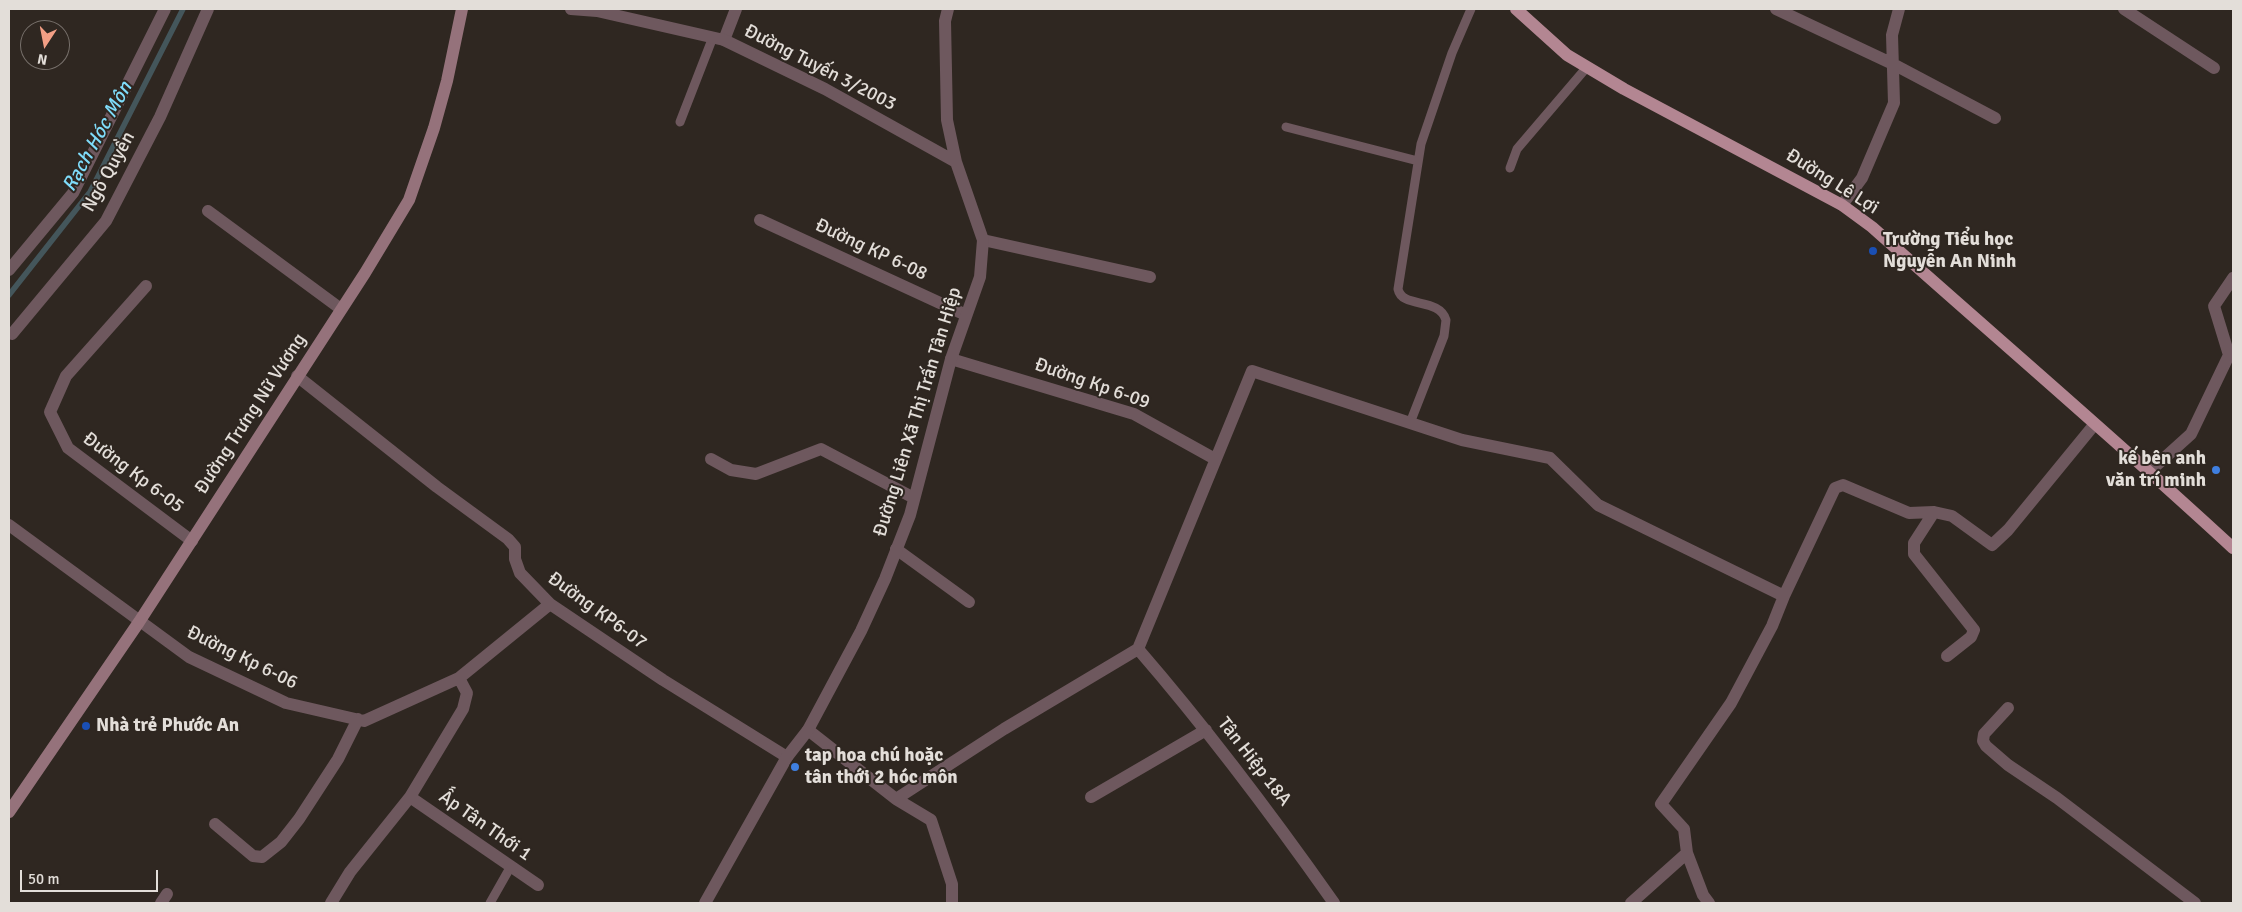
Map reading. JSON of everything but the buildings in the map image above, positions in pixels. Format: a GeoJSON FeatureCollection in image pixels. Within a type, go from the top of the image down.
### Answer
{"type":"FeatureCollection","features":[{"type":"Feature","properties":{"kind":"main road","name":"Đường Trưng Nữ Vương"},"geometry":{"type":"LineString","coordinates":[[9,812],[140,622],[409,200],[434,128],[447,81],[462,9]]}},
{"type":"Feature","properties":{"kind":"main road","name":"Đường Lê Lợi"},"geometry":{"type":"LineString","coordinates":[[1516,9],[1567,55],[1624,89],[1842,205],[1872,227],[2094,425],[2150,471],[2233,548]]}},
{"type":"Feature","properties":{"kind":"street","name":"Ngô Quyền"},"geometry":{"type":"LineString","coordinates":[[9,270],[73,193],[165,9]]}},
{"type":"Feature","properties":{"kind":"street","name":"Ngô Quyền"},"geometry":{"type":"LineString","coordinates":[[12,334],[106,221],[160,118],[208,9]]}},
{"type":"Feature","properties":{"kind":"street","name":"Đường Tuyến 3/2003"},"geometry":{"type":"LineString","coordinates":[[571,9],[597,11],[719,39],[825,89],[956,162]]}},
{"type":"Feature","properties":{"kind":"street"},"geometry":{"type":"LineString","coordinates":[[719,39],[736,9]]}},
{"type":"Feature","properties":{"kind":"street","name":"Đường Liên Xã Thị Trấn Tân Hiệp"},"geometry":{"type":"LineString","coordinates":[[705,903],[787,757],[808,730],[861,631],[896,549],[914,498],[951,359],[980,277],[983,240],[956,162],[947,120],[945,39],[948,9]]}},
{"type":"Feature","properties":{"kind":"street"},"geometry":{"type":"LineString","coordinates":[[1776,9],[1893,64],[1995,118]]}},
{"type":"Feature","properties":{"kind":"street"},"geometry":{"type":"LineString","coordinates":[[1842,205],[1862,178],[1894,103],[1892,35],[1899,9]]}},
{"type":"Feature","properties":{"kind":"street"},"geometry":{"type":"LineString","coordinates":[[2124,9],[2214,68]]}},
{"type":"Feature","properties":{"kind":"street"},"geometry":{"type":"LineString","coordinates":[[208,211],[341,309]]}},
{"type":"Feature","properties":{"kind":"street","name":"Đường KP 6-08"},"geometry":{"type":"LineString","coordinates":[[760,220],[966,315]]}},
{"type":"Feature","properties":{"kind":"street"},"geometry":{"type":"LineString","coordinates":[[983,240],[1150,277]]}},
{"type":"Feature","properties":{"kind":"street"},"geometry":{"type":"LineString","coordinates":[[2150,471],[2191,434],[2231,356],[2214,306],[2233,278]]}},
{"type":"Feature","properties":{"kind":"street","name":"Đường Kp 6-05"},"geometry":{"type":"LineString","coordinates":[[146,286],[66,376],[50,412],[68,448],[192,541]]}},
{"type":"Feature","properties":{"kind":"street","name":"Đường Kp 6-09"},"geometry":{"type":"LineString","coordinates":[[951,359],[1134,414],[1215,459]]}},
{"type":"Feature","properties":{"kind":"street"},"geometry":{"type":"LineString","coordinates":[[896,799],[1004,729],[1138,649],[1252,371],[1462,440],[1550,458],[1598,505],[1784,596]]}},
{"type":"Feature","properties":{"kind":"street","name":"Đường KP6-07"},"geometry":{"type":"LineString","coordinates":[[297,376],[508,539],[515,547],[520,573],[550,604],[663,680],[787,757]]}},
{"type":"Feature","properties":{"kind":"street"},"geometry":{"type":"LineString","coordinates":[[1709,903],[1703,895],[1687,853],[1684,828],[1660,804],[1731,703],[1772,626],[1784,596],[1835,488],[1839,485],[1844,485],[1909,513],[1934,512],[1952,516],[1992,545],[2008,530],[2094,425]]}},
{"type":"Feature","properties":{"kind":"street"},"geometry":{"type":"LineString","coordinates":[[711,459],[731,470],[756,474],[820,449],[914,498]]}},
{"type":"Feature","properties":{"kind":"street"},"geometry":{"type":"LineString","coordinates":[[1934,512],[1914,543],[1914,554],[1974,630],[1971,637],[1947,656]]}},
{"type":"Feature","properties":{"kind":"street","name":"Đường Kp 6-06"},"geometry":{"type":"LineString","coordinates":[[9,525],[189,657],[286,703],[364,721],[459,678],[550,604]]}},
{"type":"Feature","properties":{"kind":"street"},"geometry":{"type":"LineString","coordinates":[[896,549],[969,602]]}},
{"type":"Feature","properties":{"kind":"street","name":"Tân Hiệp 18A"},"geometry":{"type":"LineString","coordinates":[[1138,649],[1260,798],[1334,903]]}},
{"type":"Feature","properties":{"kind":"street","name":"Ấp Tân Thới 1"},"geometry":{"type":"LineString","coordinates":[[332,903],[350,872],[410,797],[463,709],[467,693],[459,678]]}},
{"type":"Feature","properties":{"kind":"street"},"geometry":{"type":"LineString","coordinates":[[2008,708],[1984,734],[1983,741],[1986,746],[2008,765],[2057,798],[2195,903]]}},
{"type":"Feature","properties":{"kind":"street"},"geometry":{"type":"LineString","coordinates":[[215,824],[252,856],[262,857],[281,842],[299,819],[338,758],[358,720]]}},
{"type":"Feature","properties":{"kind":"street"},"geometry":{"type":"LineString","coordinates":[[808,730],[896,799],[931,820],[952,884],[952,903]]}},
{"type":"Feature","properties":{"kind":"street"},"geometry":{"type":"LineString","coordinates":[[1091,797],[1206,730]]}},
{"type":"Feature","properties":{"kind":"street","name":"Ấp Tân Thới 1"},"geometry":{"type":"LineString","coordinates":[[410,797],[538,886]]}},
{"type":"Feature","properties":{"kind":"street"},"geometry":{"type":"LineString","coordinates":[[1631,903],[1687,853]]}},
{"type":"Feature","properties":{"kind":"lane"},"geometry":{"type":"LineString","coordinates":[[1410,423],[1446,325],[1444,315],[1440,310],[1430,305],[1403,298],[1398,293],[1421,144],[1432,107],[1452,53],[1471,9]]}},
{"type":"Feature","properties":{"kind":"lane"},"geometry":{"type":"LineString","coordinates":[[680,122],[719,39]]}},
{"type":"Feature","properties":{"kind":"lane"},"geometry":{"type":"LineString","coordinates":[[1510,168],[1517,149],[1587,67]]}},
{"type":"Feature","properties":{"kind":"lane"},"geometry":{"type":"LineString","coordinates":[[1286,127],[1418,161]]}},
{"type":"Feature","properties":{"kind":"lane"},"geometry":{"type":"LineString","coordinates":[[490,903],[511,866]]}},
{"type":"Feature","properties":{"kind":"waterway","name":"Rạch Hóc Môn"},"geometry":{"type":"LineString","coordinates":[[9,295],[90,192],[183,9]]}},
{"type":"Feature","properties":{"kind":"place","name":"Trường Tiểu học Nguyễn An Ninh"},"geometry":{"type":"Point","coordinates":[1873,251]}},
{"type":"Feature","properties":{"kind":"place","name":"kế bên anh văn trí minh"},"geometry":{"type":"Point","coordinates":[2216,470]}},
{"type":"Feature","properties":{"kind":"place","name":"Nhà trẻ Phước An"},"geometry":{"type":"Point","coordinates":[86,726]}},
{"type":"Feature","properties":{"kind":"place","name":"tap hoa chú hoặc tân thới 2 hóc môn"},"geometry":{"type":"Point","coordinates":[795,767]}}]}
